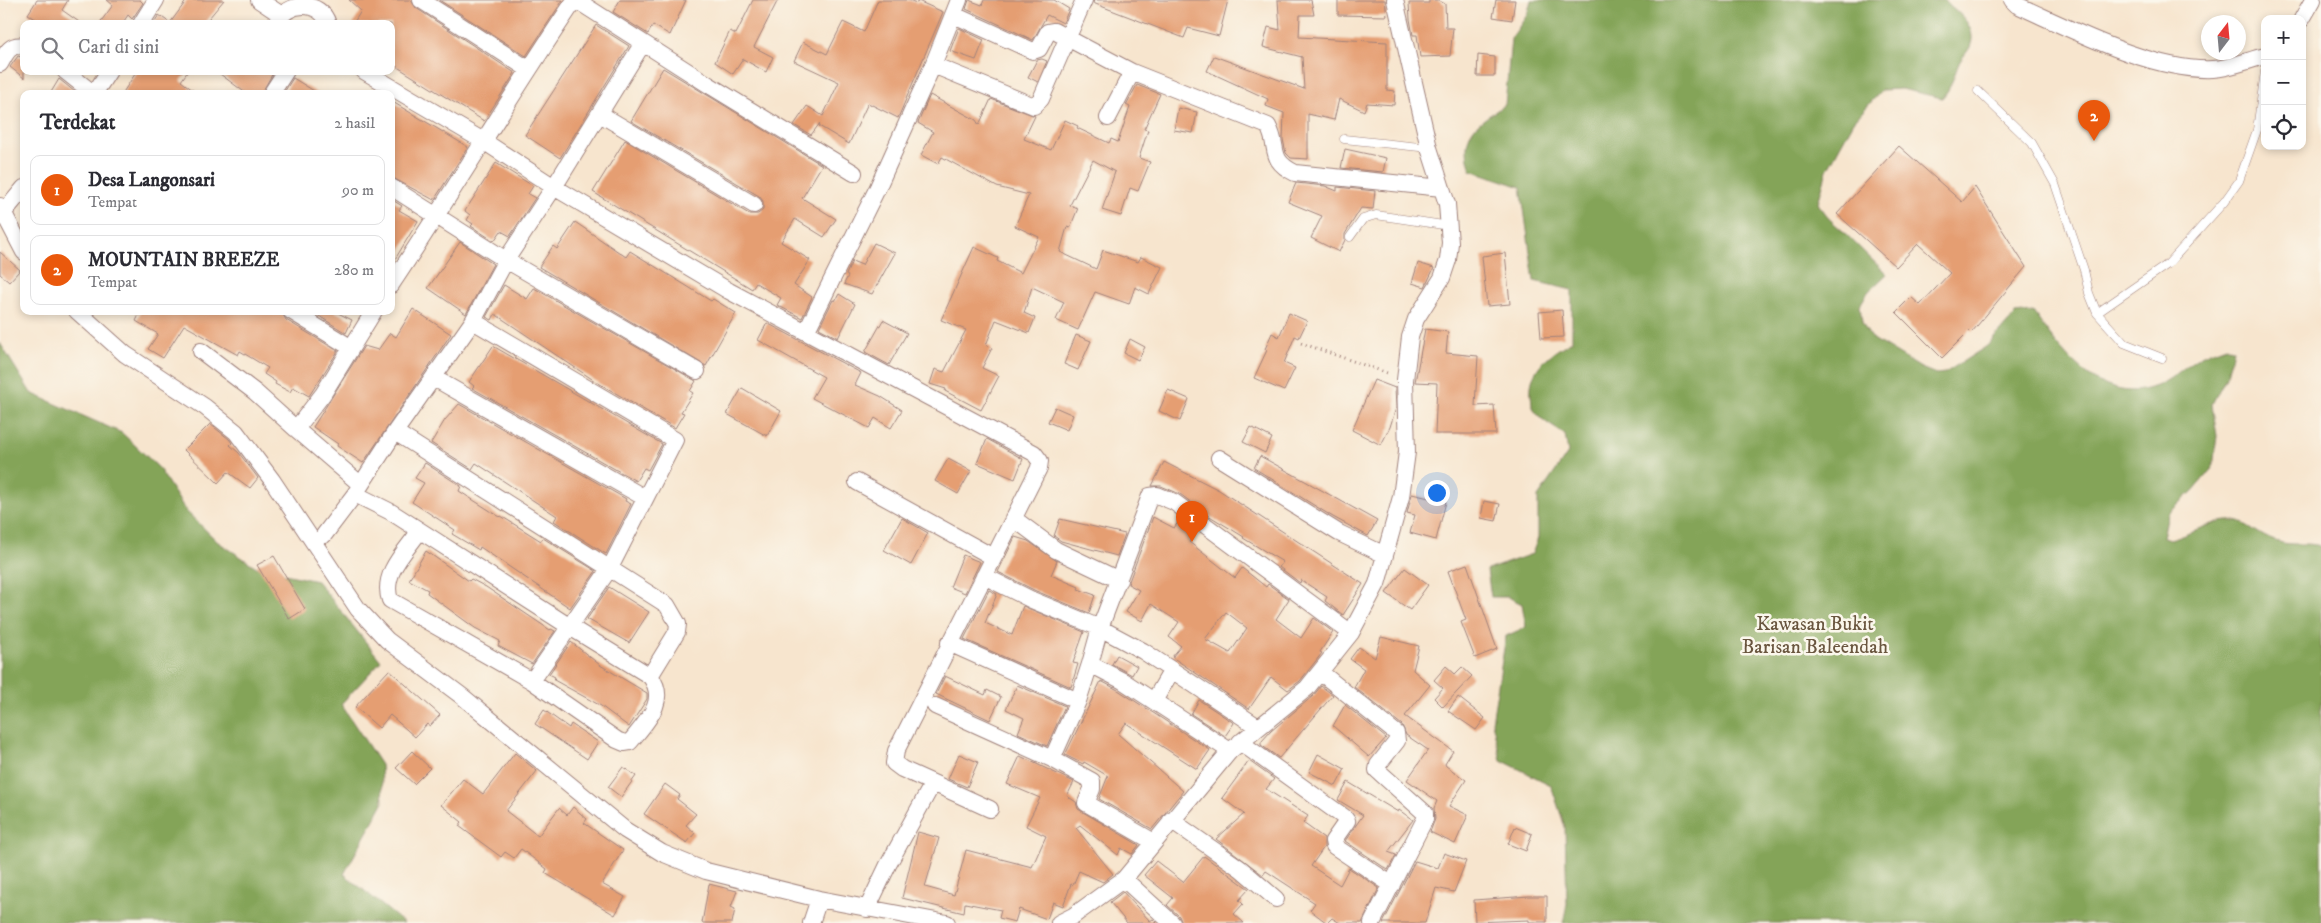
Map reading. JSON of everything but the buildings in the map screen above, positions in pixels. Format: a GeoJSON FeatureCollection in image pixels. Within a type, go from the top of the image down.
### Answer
{"type":"FeatureCollection","features":[{"type":"Feature","properties":{"kind":"street"},"geometry":{"type":"LineString","coordinates":[[144,20],[156,0]]}},
{"type":"Feature","properties":{"kind":"street"},"geometry":{"type":"LineString","coordinates":[[260,0],[278,19],[293,4],[320,3],[327,20]]}},
{"type":"Feature","properties":{"kind":"street"},"geometry":{"type":"LineString","coordinates":[[421,0],[528,69]]}},
{"type":"Feature","properties":{"kind":"street"},"geometry":{"type":"LineString","coordinates":[[395,278],[485,142],[528,69],[576,0],[854,173]]}},
{"type":"Feature","properties":{"kind":"street"},"geometry":{"type":"LineString","coordinates":[[933,65],[1034,106],[1041,99],[1084,0]]}},
{"type":"Feature","properties":{"kind":"street"},"geometry":{"type":"LineString","coordinates":[[1060,923],[1073,916],[1124,879],[1171,820],[1235,747],[1307,688],[1351,633],[1377,584],[1401,496],[1407,452],[1405,380],[1410,337],[1416,319],[1434,292],[1448,260],[1450,226],[1442,188],[1429,148],[1395,0]]}},
{"type":"Feature","properties":{"kind":"street"},"geometry":{"type":"LineString","coordinates":[[2012,0],[2017,5],[2107,45],[2180,67],[2214,69],[2261,57]]}},
{"type":"Feature","properties":{"kind":"street"},"geometry":{"type":"LineString","coordinates":[[2304,15],[2313,0]]}},
{"type":"Feature","properties":{"kind":"street"},"geometry":{"type":"LineString","coordinates":[[806,332],[878,187],[957,8],[1032,51],[1039,49],[1050,30],[1132,72],[1268,126],[1274,136],[1275,154],[1283,167],[1295,173],[1442,188]]}},
{"type":"Feature","properties":{"kind":"street"},"geometry":{"type":"LineString","coordinates":[[324,535],[474,321],[506,260],[554,187],[643,43]]}},
{"type":"Feature","properties":{"kind":"street"},"geometry":{"type":"LineString","coordinates":[[0,64],[10,48],[16,44],[20,45]]}},
{"type":"Feature","properties":{"kind":"street"},"geometry":{"type":"LineString","coordinates":[[1108,118],[1132,72]]}},
{"type":"Feature","properties":{"kind":"street"},"geometry":{"type":"LineString","coordinates":[[70,75],[89,90]]}},
{"type":"Feature","properties":{"kind":"street"},"geometry":{"type":"LineString","coordinates":[[97,90],[106,75]]}},
{"type":"Feature","properties":{"kind":"street"},"geometry":{"type":"LineString","coordinates":[[274,90],[283,75]]}},
{"type":"Feature","properties":{"kind":"street"},"geometry":{"type":"LineString","coordinates":[[371,75],[485,142],[554,187],[729,292],[1034,453],[1040,461],[1039,468],[949,643],[894,758],[894,763],[902,769],[990,809]]}},
{"type":"Feature","properties":{"kind":"street"},"geometry":{"type":"LineString","coordinates":[[600,114],[754,205]]}},
{"type":"Feature","properties":{"kind":"street"},"geometry":{"type":"LineString","coordinates":[[395,190],[506,260],[696,372]]}},
{"type":"Feature","properties":{"kind":"street"},"geometry":{"type":"LineString","coordinates":[[20,192],[1,213],[20,245]]}},
{"type":"Feature","properties":{"kind":"street"},"geometry":{"type":"LineString","coordinates":[[81,315],[125,354],[205,407],[236,432],[272,480],[358,609],[373,627],[387,640],[464,697],[625,830],[662,853],[706,871],[867,910],[939,923]]}},
{"type":"Feature","properties":{"kind":"street"},"geometry":{"type":"LineString","coordinates":[[298,315],[350,347]]}},
{"type":"Feature","properties":{"kind":"street"},"geometry":{"type":"LineString","coordinates":[[296,429],[323,394],[371,315]]}},
{"type":"Feature","properties":{"kind":"street"},"geometry":{"type":"LineString","coordinates":[[474,321],[675,440],[610,568],[532,681]]}},
{"type":"Feature","properties":{"kind":"street"},"geometry":{"type":"LineString","coordinates":[[201,351],[255,392],[358,489],[420,532],[650,676],[658,685],[658,698],[654,710],[630,742],[624,743],[532,681],[390,600],[386,589],[389,575],[420,532]]}},
{"type":"Feature","properties":{"kind":"street"},"geometry":{"type":"LineString","coordinates":[[434,378],[645,498]]}},
{"type":"Feature","properties":{"kind":"street"},"geometry":{"type":"LineString","coordinates":[[395,432],[667,605],[678,624],[674,640],[650,676]]}},
{"type":"Feature","properties":{"kind":"street"},"geometry":{"type":"LineString","coordinates":[[1219,458],[1339,533],[1386,555]]}},
{"type":"Feature","properties":{"kind":"street"},"geometry":{"type":"LineString","coordinates":[[857,482],[993,558]]}},
{"type":"Feature","properties":{"kind":"street"},"geometry":{"type":"LineString","coordinates":[[1052,759],[1078,701],[1100,628],[1150,496],[1157,496],[1174,502],[1351,633]]}},
{"type":"Feature","properties":{"kind":"street"},"geometry":{"type":"LineString","coordinates":[[1013,518],[1056,550],[1119,580]]}},
{"type":"Feature","properties":{"kind":"street"},"geometry":{"type":"LineString","coordinates":[[984,576],[1032,600],[1100,628],[1172,670],[1258,727]]}},
{"type":"Feature","properties":{"kind":"street"},"geometry":{"type":"LineString","coordinates":[[949,643],[1078,701]]}},
{"type":"Feature","properties":{"kind":"street"},"geometry":{"type":"LineString","coordinates":[[1090,664],[1235,747],[1344,817],[1347,821],[1333,841],[1334,846],[1392,885]]}},
{"type":"Feature","properties":{"kind":"street"},"geometry":{"type":"LineString","coordinates":[[1154,700],[1172,670]]}},
{"type":"Feature","properties":{"kind":"street"},"geometry":{"type":"LineString","coordinates":[[1320,672],[1396,733],[1397,741],[1378,765],[1377,770],[1424,813],[1425,819],[1372,923]]}},
{"type":"Feature","properties":{"kind":"street"},"geometry":{"type":"LineString","coordinates":[[935,706],[1052,759],[1092,781],[1092,789],[1086,801],[1089,806],[1154,842]]}},
{"type":"Feature","properties":{"kind":"street"},"geometry":{"type":"LineString","coordinates":[[867,910],[888,866],[933,783]]}},
{"type":"Feature","properties":{"kind":"street"},"geometry":{"type":"LineString","coordinates":[[1171,820],[1241,869],[1276,899]]}},
{"type":"Feature","properties":{"kind":"street"},"geometry":{"type":"LineString","coordinates":[[1124,879],[1172,923]]}},
{"type":"Feature","properties":{"kind":"street"},"geometry":{"type":"LineString","coordinates":[[810,923],[820,899]]}},
{"type":"Feature","properties":{"kind":"lane"},"geometry":{"type":"LineString","coordinates":[[1978,91],[2032,143],[2055,184],[2097,313],[2124,343],[2162,358]]}},
{"type":"Feature","properties":{"kind":"lane"},"geometry":{"type":"LineString","coordinates":[[2097,313],[2168,264],[2224,202],[2239,181],[2257,130],[2261,100]]}},
{"type":"Feature","properties":{"kind":"lane"},"geometry":{"type":"LineString","coordinates":[[1344,139],[1429,148]]}},
{"type":"Feature","properties":{"kind":"lane"},"geometry":{"type":"LineString","coordinates":[[1350,237],[1363,219],[1376,215],[1450,226]]}},
{"type":"Feature","properties":{"kind":"path"},"geometry":{"type":"LineString","coordinates":[[1301,343],[1405,380]]}},
{"type":"Feature","properties":{"kind":"green space","name":"Kawasan Bukit Barisan Baleendah"},"geometry":{"type":"Polygon","coordinates":[[[1531,0],[1943,0],[1965,20],[1971,33],[1970,47],[1959,63],[1950,86],[1942,98],[1901,89],[1882,90],[1854,121],[1827,170],[1818,203],[1823,212],[1887,274],[1868,292],[1860,305],[1862,322],[1870,337],[1921,368],[1936,374],[1945,373],[1987,346],[2015,314],[2033,312],[2070,359],[2102,384],[2120,390],[2139,390],[2160,384],[2204,355],[2226,346],[2233,350],[2227,375],[2212,404],[2217,436],[2213,467],[2193,491],[2168,514],[2163,537],[2170,539],[2218,523],[2236,521],[2274,541],[2321,546],[2321,923],[1563,923],[1567,904],[1565,827],[1551,785],[1501,760],[1492,722],[1506,636],[1526,627],[1522,604],[1508,597],[1491,597],[1487,570],[1532,554],[1538,538],[1538,497],[1568,453],[1565,435],[1535,411],[1532,404],[1531,386],[1533,377],[1542,362],[1572,341],[1572,290],[1534,281],[1521,187],[1471,170],[1467,146],[1469,137],[1479,123],[1505,105],[1511,39],[1527,15],[1531,0]]]}},
{"type":"Feature","properties":{"kind":"green space"},"geometry":{"type":"Polygon","coordinates":[[[0,343],[31,393],[122,433],[158,467],[186,511],[218,542],[258,568],[317,581],[381,661],[341,704],[381,765],[383,803],[344,874],[404,923],[0,923],[0,343]]]}},
{"type":"Feature","properties":{"kind":"place","name":"MOUNTAIN BREEZE"},"geometry":{"type":"Point","coordinates":[2094,141]}},
{"type":"Feature","properties":{"kind":"place","name":"Desa Langonsari"},"geometry":{"type":"Point","coordinates":[1192,542]}}]}
